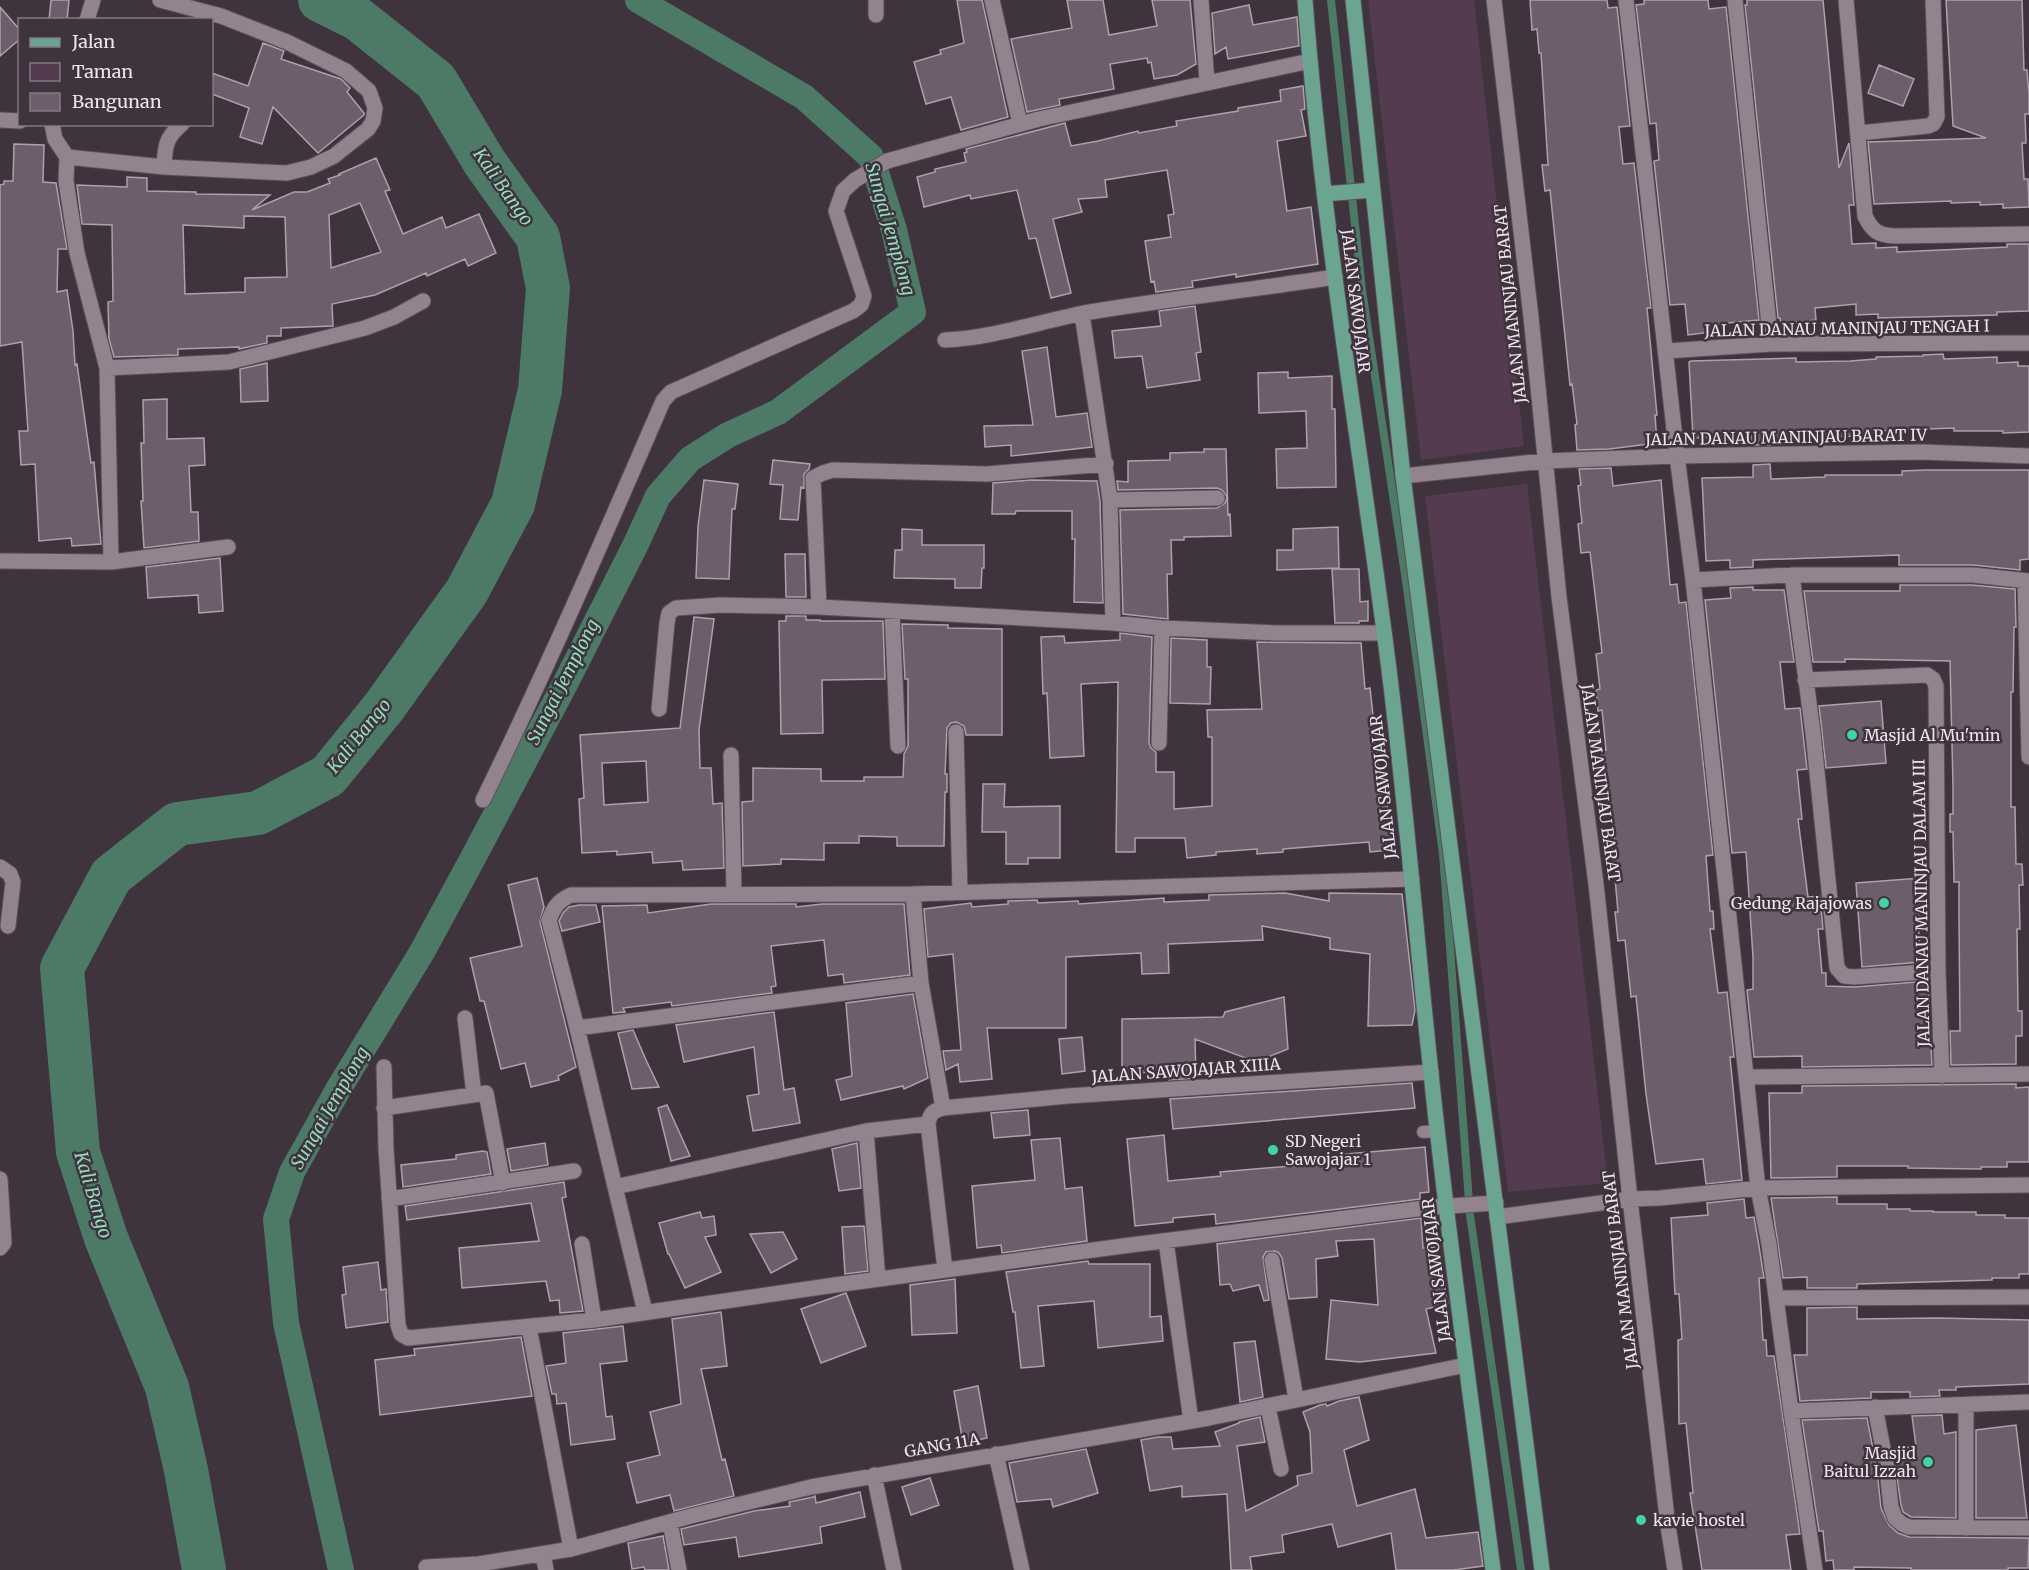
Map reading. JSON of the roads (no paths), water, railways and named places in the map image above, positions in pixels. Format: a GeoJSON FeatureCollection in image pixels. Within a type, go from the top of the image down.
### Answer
{"type":"FeatureCollection","features":[{"type":"Feature","properties":{"kind":"main road","name":"JALAN SAWOJAJAR"},"geometry":{"type":"LineString","coordinates":[[1305,0],[1324,194],[1384,633],[1412,879],[1431,1072],[1430,1132],[1453,1206],[1466,1365],[1493,1570]]}},
{"type":"Feature","properties":{"kind":"main road","name":"JALAN SAWOJAJAR"},"geometry":{"type":"LineString","coordinates":[[1353,0],[1366,190],[1493,1208],[1542,1570]]}},
{"type":"Feature","properties":{"kind":"main road"},"geometry":{"type":"LineString","coordinates":[[1324,194],[1366,190]]}},
{"type":"Feature","properties":{"kind":"street"},"geometry":{"type":"LineString","coordinates":[[88,18],[93,0]]}},
{"type":"Feature","properties":{"kind":"street"},"geometry":{"type":"LineString","coordinates":[[67,157],[164,167],[287,173],[311,167],[334,156],[368,129],[373,121],[375,108],[369,91],[346,71],[287,42],[221,16],[160,0]]}},
{"type":"Feature","properties":{"kind":"street"},"geometry":{"type":"LineString","coordinates":[[992,0],[1020,124]]}},
{"type":"Feature","properties":{"kind":"street"},"geometry":{"type":"LineString","coordinates":[[1202,0],[1207,82]]}},
{"type":"Feature","properties":{"kind":"street","name":"JALAN MANINJAU BARAT"},"geometry":{"type":"LineString","coordinates":[[1494,0],[1531,317],[1544,461],[1576,740],[1596,884],[1666,1514],[1675,1570]]}},
{"type":"Feature","properties":{"kind":"street"},"geometry":{"type":"LineString","coordinates":[[1626,0],[1693,580],[1758,1188],[1778,1298],[1791,1411],[1815,1570]]}},
{"type":"Feature","properties":{"kind":"street"},"geometry":{"type":"LineString","coordinates":[[1735,0],[1771,344]]}},
{"type":"Feature","properties":{"kind":"street"},"geometry":{"type":"LineString","coordinates":[[1846,0],[1865,216],[1876,233],[1894,236],[2029,234]]}},
{"type":"Feature","properties":{"kind":"street"},"geometry":{"type":"LineString","coordinates":[[1859,133],[1928,126],[1933,124],[1937,117],[1933,0]]}},
{"type":"Feature","properties":{"kind":"street"},"geometry":{"type":"LineString","coordinates":[[483,800],[573,608],[663,401],[671,392],[843,316],[861,305],[864,296],[836,211],[843,192],[855,180],[887,161],[1020,124],[1310,61]]}},
{"type":"Feature","properties":{"kind":"street"},"geometry":{"type":"LineString","coordinates":[[0,120],[18,121]]}},
{"type":"Feature","properties":{"kind":"street"},"geometry":{"type":"LineString","coordinates":[[52,126],[55,139],[67,157],[66,181],[77,253],[107,368],[111,562]]}},
{"type":"Feature","properties":{"kind":"street"},"geometry":{"type":"LineString","coordinates":[[164,167],[167,141],[171,133],[180,126]]}},
{"type":"Feature","properties":{"kind":"street"},"geometry":{"type":"LineString","coordinates":[[945,340],[988,334],[1082,314],[1206,294],[1335,277]]}},
{"type":"Feature","properties":{"kind":"street"},"geometry":{"type":"LineString","coordinates":[[107,368],[229,362],[365,327],[394,317],[423,301]]}},
{"type":"Feature","properties":{"kind":"street"},"geometry":{"type":"LineString","coordinates":[[1082,314],[1110,500],[1113,623]]}},
{"type":"Feature","properties":{"kind":"street","name":"JALAN DANAU MANINJAU TENGAH I"},"geometry":{"type":"LineString","coordinates":[[1666,351],[1771,344],[2029,343]]}},
{"type":"Feature","properties":{"kind":"street","name":"JALAN DANAU MANINJAU BARAT IV"},"geometry":{"type":"LineString","coordinates":[[1403,476],[1544,461],[1677,456],[1922,452],[2029,456]]}},
{"type":"Feature","properties":{"kind":"street"},"geometry":{"type":"LineString","coordinates":[[819,607],[813,478],[823,473],[833,470],[987,474],[1106,464]]}},
{"type":"Feature","properties":{"kind":"street"},"geometry":{"type":"LineString","coordinates":[[1110,500],[1217,498]]}},
{"type":"Feature","properties":{"kind":"street"},"geometry":{"type":"LineString","coordinates":[[0,561],[111,562],[228,547]]}},
{"type":"Feature","properties":{"kind":"street"},"geometry":{"type":"LineString","coordinates":[[1693,580],[1792,575],[1973,575],[2027,581],[2029,757]]}},
{"type":"Feature","properties":{"kind":"street"},"geometry":{"type":"LineString","coordinates":[[1792,575],[1813,733],[1837,968],[1844,976],[1854,977],[1938,971]]}},
{"type":"Feature","properties":{"kind":"street"},"geometry":{"type":"LineString","coordinates":[[659,709],[667,623],[669,614],[676,608],[721,605],[819,607],[1275,633],[1384,633]]}},
{"type":"Feature","properties":{"kind":"street"},"geometry":{"type":"LineString","coordinates":[[892,611],[898,746]]}},
{"type":"Feature","properties":{"kind":"street"},"geometry":{"type":"LineString","coordinates":[[1160,743],[1162,627]]}},
{"type":"Feature","properties":{"kind":"street","name":"JALAN DANAU MANINJAU DALAM III"},"geometry":{"type":"LineString","coordinates":[[1805,680],[1927,675],[1936,686],[1938,971],[1942,1076]]}},
{"type":"Feature","properties":{"kind":"street"},"geometry":{"type":"LineString","coordinates":[[956,732],[960,892]]}},
{"type":"Feature","properties":{"kind":"street"},"geometry":{"type":"LineString","coordinates":[[732,755],[734,893]]}},
{"type":"Feature","properties":{"kind":"street"},"geometry":{"type":"LineString","coordinates":[[0,867],[10,874],[13,882],[8,926]]}},
{"type":"Feature","properties":{"kind":"street"},"geometry":{"type":"LineString","coordinates":[[645,1312],[549,920],[553,908],[561,900],[571,895],[913,894],[1412,879]]}},
{"type":"Feature","properties":{"kind":"street"},"geometry":{"type":"LineString","coordinates":[[913,894],[921,982],[943,1108],[930,1115],[928,1124],[945,1270]]}},
{"type":"Feature","properties":{"kind":"street"},"geometry":{"type":"LineString","coordinates":[[577,1028],[921,982]]}},
{"type":"Feature","properties":{"kind":"street"},"geometry":{"type":"LineString","coordinates":[[465,1018],[474,1095]]}},
{"type":"Feature","properties":{"kind":"street"},"geometry":{"type":"LineString","coordinates":[[384,1067],[384,1108],[398,1325],[401,1334],[408,1338],[594,1320],[945,1270],[1453,1206],[1493,1208],[1660,1198],[1758,1188],[2029,1185]]}},
{"type":"Feature","properties":{"kind":"street","name":"JALAN SAWOJAJAR XIIIA"},"geometry":{"type":"LineString","coordinates":[[943,1108],[1068,1096],[1431,1072]]}},
{"type":"Feature","properties":{"kind":"street"},"geometry":{"type":"LineString","coordinates":[[1747,1077],[2029,1074]]}},
{"type":"Feature","properties":{"kind":"street"},"geometry":{"type":"LineString","coordinates":[[384,1108],[486,1094],[503,1183]]}},
{"type":"Feature","properties":{"kind":"street"},"geometry":{"type":"LineString","coordinates":[[615,1187],[866,1131],[928,1124]]}},
{"type":"Feature","properties":{"kind":"street"},"geometry":{"type":"LineString","coordinates":[[866,1131],[878,1279]]}},
{"type":"Feature","properties":{"kind":"street"},"geometry":{"type":"LineString","coordinates":[[389,1199],[574,1171]]}},
{"type":"Feature","properties":{"kind":"street"},"geometry":{"type":"LineString","coordinates":[[0,1179],[4,1243],[0,1248]]}},
{"type":"Feature","properties":{"kind":"street"},"geometry":{"type":"LineString","coordinates":[[1166,1241],[1191,1421]]}},
{"type":"Feature","properties":{"kind":"street"},"geometry":{"type":"LineString","coordinates":[[582,1244],[594,1320]]}},
{"type":"Feature","properties":{"kind":"street"},"geometry":{"type":"LineString","coordinates":[[1272,1260],[1296,1399]]}},
{"type":"Feature","properties":{"kind":"street"},"geometry":{"type":"LineString","coordinates":[[1778,1298],[2029,1297]]}},
{"type":"Feature","properties":{"kind":"street"},"geometry":{"type":"LineString","coordinates":[[529,1327],[571,1549]]}},
{"type":"Feature","properties":{"kind":"street","name":"GANG 11A"},"geometry":{"type":"LineString","coordinates":[[426,1567],[479,1564],[571,1549],[811,1487],[1268,1407],[1296,1399],[1466,1365]]}},
{"type":"Feature","properties":{"kind":"street"},"geometry":{"type":"LineString","coordinates":[[1791,1411],[2029,1402]]}},
{"type":"Feature","properties":{"kind":"street"},"geometry":{"type":"LineString","coordinates":[[1966,1405],[1966,1528]]}},
{"type":"Feature","properties":{"kind":"street"},"geometry":{"type":"LineString","coordinates":[[1268,1407],[1281,1469]]}},
{"type":"Feature","properties":{"kind":"street"},"geometry":{"type":"LineString","coordinates":[[1875,1407],[1887,1469],[1891,1507],[1895,1518],[1902,1524],[1909,1527],[2029,1528]]}},
{"type":"Feature","properties":{"kind":"street"},"geometry":{"type":"LineString","coordinates":[[996,1454],[1022,1570]]}},
{"type":"Feature","properties":{"kind":"street"},"geometry":{"type":"LineString","coordinates":[[874,1475],[894,1570]]}},
{"type":"Feature","properties":{"kind":"street"},"geometry":{"type":"LineString","coordinates":[[670,1522],[679,1570]]}},
{"type":"Feature","properties":{"kind":"street"},"geometry":{"type":"LineString","coordinates":[[543,1554],[546,1570]]}},
{"type":"Feature","properties":{"kind":"waterway","name":"Kali Bango"},"geometry":{"type":"LineString","coordinates":[[204,1570],[186,1470],[167,1387],[106,1238],[78,1152],[62,968],[111,876],[177,824],[258,813],[328,776],[384,707],[467,591],[513,504],[540,390],[548,288],[538,237],[485,163],[436,81],[358,19],[320,0]]}},
{"type":"Feature","properties":{"kind":"waterway","name":"Sungai Jemplong"},"geometry":{"type":"LineString","coordinates":[[341,1570],[286,1323],[276,1219],[292,1172],[339,1088],[422,952],[474,856],[565,684],[658,496],[690,459],[728,435],[778,412],[913,312],[894,230],[871,157],[804,97],[638,0]]}},
{"type":"Feature","properties":{"kind":"waterway"},"geometry":{"type":"LineString","coordinates":[[1331,0],[1362,290],[1406,581],[1443,854],[1470,1215],[1521,1570]]}},
{"type":"Feature","properties":{"kind":"place","name":"Masjid Al Mu'min"},"geometry":{"type":"Point","coordinates":[1852,735]}},
{"type":"Feature","properties":{"kind":"place","name":"Gedung Rajajowas"},"geometry":{"type":"Point","coordinates":[1884,903]}},
{"type":"Feature","properties":{"kind":"place","name":"SD Negeri Sawojajar 1"},"geometry":{"type":"Point","coordinates":[1273,1150]}},
{"type":"Feature","properties":{"kind":"place","name":"Masjid Baitul Izzah"},"geometry":{"type":"Point","coordinates":[1928,1462]}},
{"type":"Feature","properties":{"kind":"place","name":"kavie hostel"},"geometry":{"type":"Point","coordinates":[1641,1520]}}]}
